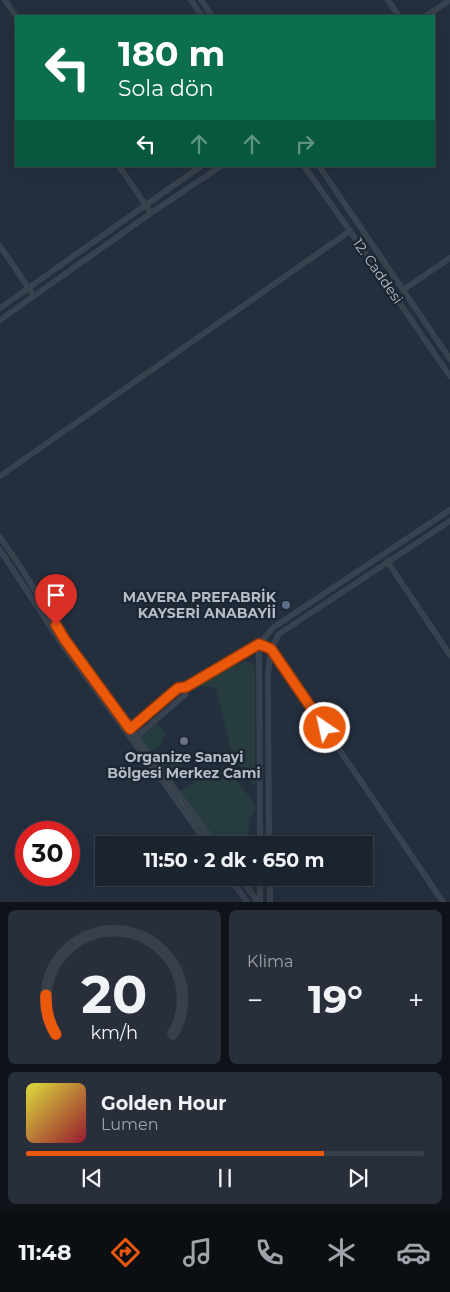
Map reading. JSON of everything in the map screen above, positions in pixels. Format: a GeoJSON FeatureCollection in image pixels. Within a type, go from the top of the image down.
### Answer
{"type":"FeatureCollection","features":[{"type":"Feature","properties":{"kind":"street"},"geometry":{"type":"LineString","coordinates":[[5,0],[15,15]]}},
{"type":"Feature","properties":{"kind":"street"},"geometry":{"type":"LineString","coordinates":[[191,0],[201,15]]}},
{"type":"Feature","properties":{"kind":"street"},"geometry":{"type":"LineString","coordinates":[[201,0],[211,15]]}},
{"type":"Feature","properties":{"kind":"street"},"geometry":{"type":"LineString","coordinates":[[388,0],[398,15]]}},
{"type":"Feature","properties":{"kind":"street"},"geometry":{"type":"LineString","coordinates":[[428,15],[450,0]]}},
{"type":"Feature","properties":{"kind":"street"},"geometry":{"type":"LineString","coordinates":[[120,167],[151,213]]}},
{"type":"Feature","properties":{"kind":"street"},"geometry":{"type":"LineString","coordinates":[[0,308],[200,167]]}},
{"type":"Feature","properties":{"kind":"street"},"geometry":{"type":"LineString","coordinates":[[0,320],[219,167]]}},
{"type":"Feature","properties":{"kind":"street","name":"12. Caddesi"},"geometry":{"type":"LineString","coordinates":[[305,167],[450,376]]}},
{"type":"Feature","properties":{"kind":"street","name":"12. Caddesi"},"geometry":{"type":"LineString","coordinates":[[320,167],[450,359]]}},
{"type":"Feature","properties":{"kind":"street"},"geometry":{"type":"LineString","coordinates":[[0,476],[350,231]]}},
{"type":"Feature","properties":{"kind":"street"},"geometry":{"type":"LineString","coordinates":[[0,246],[34,296]]}},
{"type":"Feature","properties":{"kind":"street"},"geometry":{"type":"LineString","coordinates":[[402,290],[450,258]]}},
{"type":"Feature","properties":{"kind":"street"},"geometry":{"type":"LineString","coordinates":[[130,729],[178,688],[186,687],[259,644],[274,627],[450,510]]}},
{"type":"Feature","properties":{"kind":"street"},"geometry":{"type":"LineString","coordinates":[[269,836],[268,675],[271,649],[279,634],[450,521]]}},
{"type":"Feature","properties":{"kind":"street"},"geometry":{"type":"LineString","coordinates":[[0,537],[65,640],[209,836]]}},
{"type":"Feature","properties":{"kind":"street"},"geometry":{"type":"LineString","coordinates":[[0,550],[61,644],[202,836]]}},
{"type":"Feature","properties":{"kind":"street"},"geometry":{"type":"LineString","coordinates":[[382,555],[450,655]]}},
{"type":"Feature","properties":{"kind":"street"},"geometry":{"type":"LineString","coordinates":[[259,644],[271,649],[443,902]]}},
{"type":"Feature","properties":{"kind":"street"},"geometry":{"type":"LineString","coordinates":[[259,644],[260,836]]}},
{"type":"Feature","properties":{"kind":"street"},"geometry":{"type":"LineString","coordinates":[[136,736],[185,696],[186,687]]}},
{"type":"Feature","properties":{"kind":"street"},"geometry":{"type":"LineString","coordinates":[[236,886],[247,902]]}},
{"type":"Feature","properties":{"kind":"street"},"geometry":{"type":"LineString","coordinates":[[246,886],[259,902]]}},
{"type":"Feature","properties":{"kind":"street"},"geometry":{"type":"LineString","coordinates":[[259,902],[260,886]]}},
{"type":"Feature","properties":{"kind":"street"},"geometry":{"type":"LineString","coordinates":[[270,886],[270,902]]}},
{"type":"Feature","properties":{"kind":"green space"},"geometry":{"type":"Polygon","coordinates":[[[246,661],[255,666],[255,787],[233,759],[216,688],[199,686],[190,688],[246,661]]]}},
{"type":"Feature","properties":{"kind":"green space"},"geometry":{"type":"Polygon","coordinates":[[[157,723],[166,735],[161,740],[163,742],[150,752],[139,737],[157,723]]]}},
{"type":"Feature","properties":{"kind":"green space"},"geometry":{"type":"Polygon","coordinates":[[[173,753],[176,758],[179,756],[185,764],[169,777],[159,765],[173,753]]]}},
{"type":"Feature","properties":{"kind":"green space"},"geometry":{"type":"Polygon","coordinates":[[[223,767],[228,770],[255,804],[255,812],[249,818],[249,836],[212,836],[180,791],[223,767]]]}},
{"type":"Feature","properties":{"kind":"place","name":"MAVERA PREFABRİK KAYSERİ ANABAYİİ"},"geometry":{"type":"Point","coordinates":[286,605]}},
{"type":"Feature","properties":{"kind":"place","name":"Organize Sanayi Bölgesi Merkez Cami"},"geometry":{"type":"Point","coordinates":[184,741]}},
{"type":"Feature","properties":{"kind":"route"},"geometry":{"type":"LineString","coordinates":[[56,625],[130,729],[178,688],[186,687],[259,644],[271,649],[325,728]]}}]}
